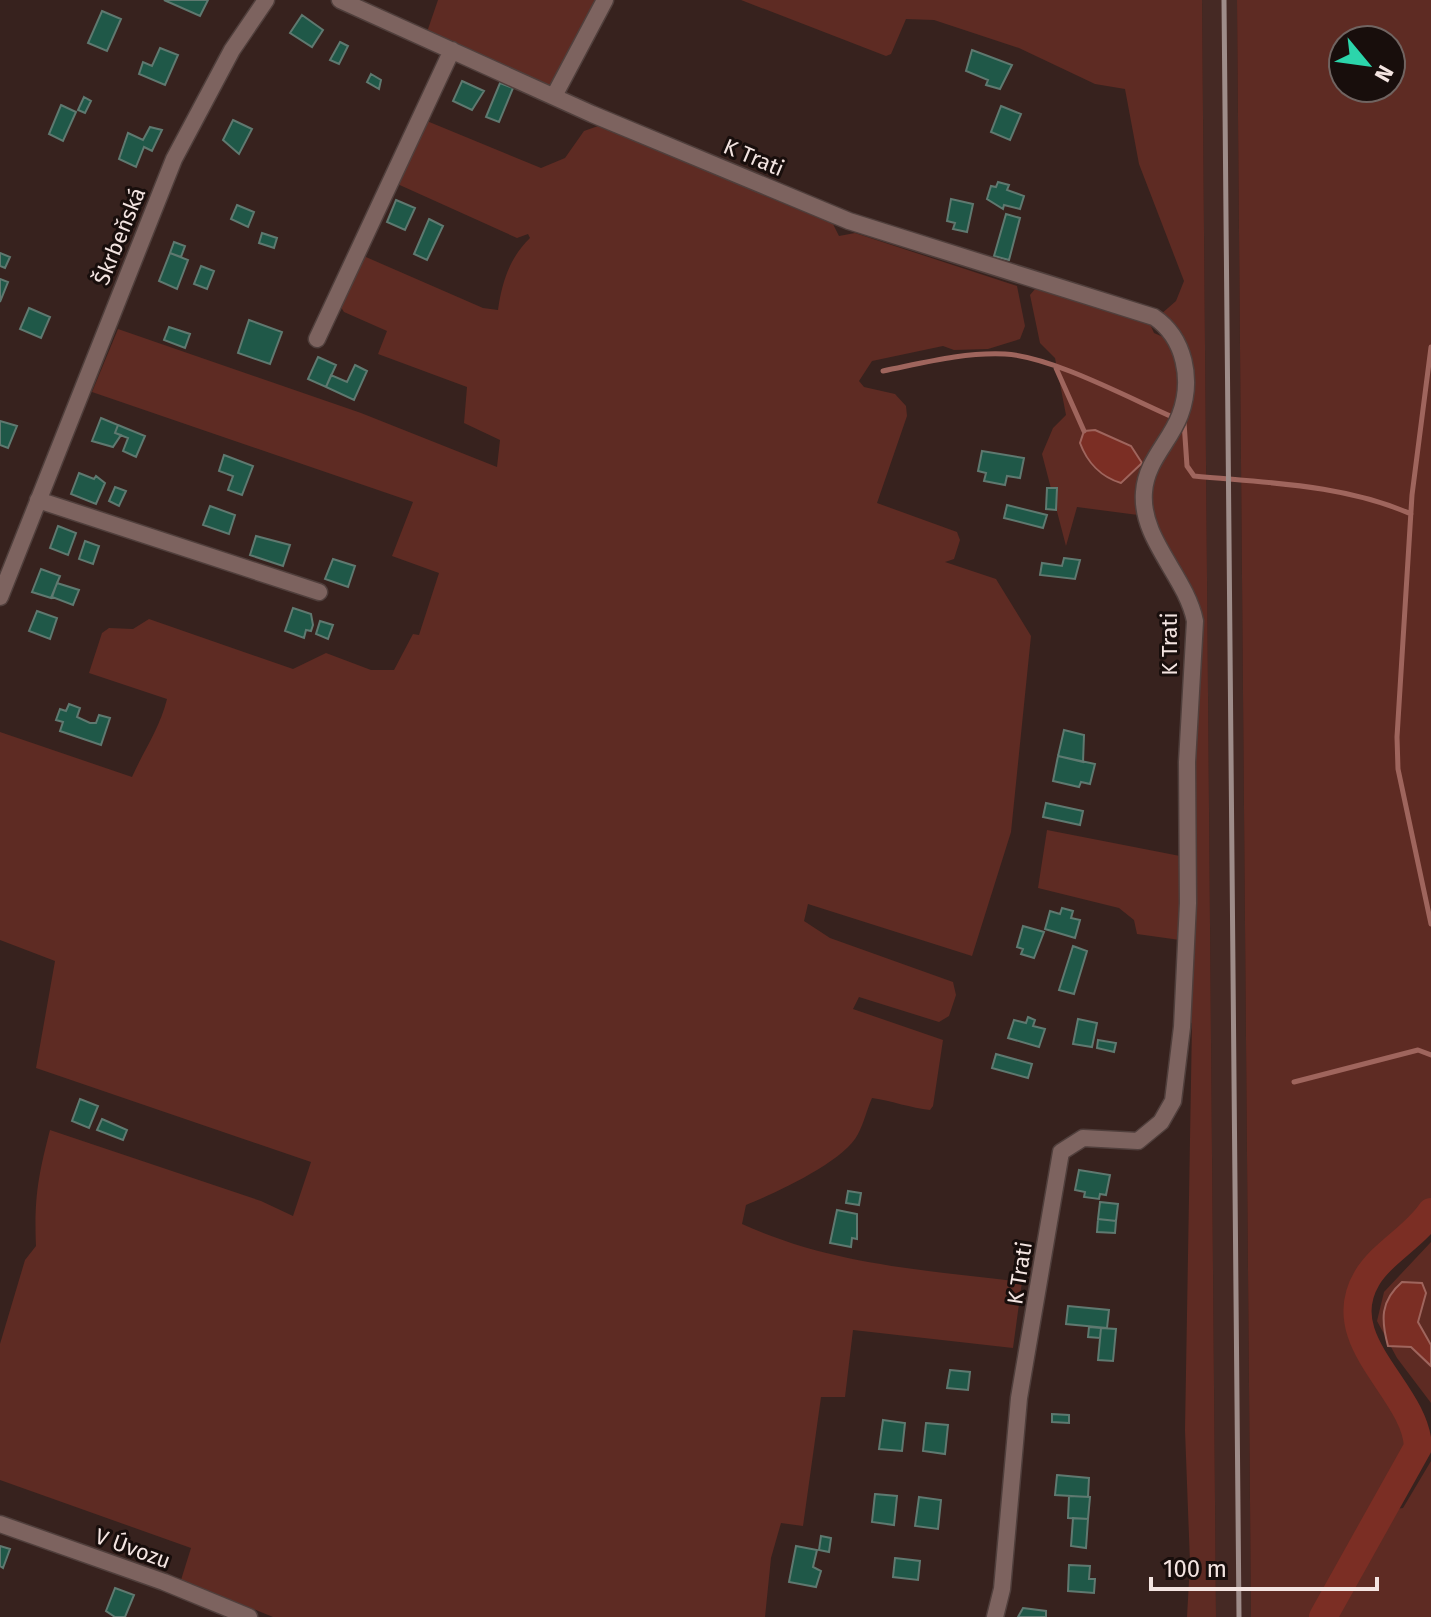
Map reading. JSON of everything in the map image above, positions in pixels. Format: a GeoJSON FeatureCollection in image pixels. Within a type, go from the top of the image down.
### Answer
{"type":"FeatureCollection","features":[{"type":"Feature","properties":{"kind":"street","name":"Škrbeňská"},"geometry":{"type":"LineString","coordinates":[[0,597],[174,159],[232,50],[266,0]]}},
{"type":"Feature","properties":{"kind":"street","name":"K Trati"},"geometry":{"type":"LineString","coordinates":[[340,0],[554,96],[849,221],[1154,317],[1171,330],[1184,359],[1186,381],[1180,415],[1157,452],[1144,491],[1150,530],[1191,602],[1195,621],[1187,762],[1182,1027],[1173,1101],[1161,1122],[1138,1141],[1083,1138],[1061,1152],[1019,1398],[1002,1589],[995,1617]]}},
{"type":"Feature","properties":{"kind":"street"},"geometry":{"type":"LineString","coordinates":[[554,96],[605,0]]}},
{"type":"Feature","properties":{"kind":"street"},"geometry":{"type":"LineString","coordinates":[[317,339],[452,50]]}},
{"type":"Feature","properties":{"kind":"street"},"geometry":{"type":"LineString","coordinates":[[38,500],[319,592]]}},
{"type":"Feature","properties":{"kind":"street","name":"V Úvozu"},"geometry":{"type":"LineString","coordinates":[[0,1524],[164,1582],[249,1617]]}},
{"type":"Feature","properties":{"kind":"shaded area"},"geometry":{"type":"Polygon","coordinates":[[[438,0],[598,0],[551,86],[546,87],[427,32],[438,0]]]}},
{"type":"Feature","properties":{"kind":"shaded area"},"geometry":{"type":"Polygon","coordinates":[[[741,0],[1202,0],[1216,1617],[1187,1617],[1190,1563],[1185,1430],[1192,1023],[1186,1021],[1191,759],[1200,628],[1155,526],[1149,504],[1150,482],[1189,395],[1160,315],[1176,301],[1184,281],[1139,164],[1125,89],[1095,84],[1019,48],[934,20],[906,19],[891,54],[886,56],[741,0]]]}},
{"type":"Feature","properties":{"kind":"shaded area"},"geometry":{"type":"Polygon","coordinates":[[[1202,0],[1237,0],[1251,1617],[1216,1617],[1202,0]]]}},
{"type":"Feature","properties":{"kind":"shaded area"},"geometry":{"type":"Polygon","coordinates":[[[1237,0],[1431,0],[1431,1221],[1419,1217],[1366,1270],[1353,1301],[1352,1325],[1358,1347],[1411,1429],[1410,1449],[1377,1511],[1403,1508],[1431,1461],[1431,1617],[1251,1617],[1237,0]]]}},
{"type":"Feature","properties":{"kind":"shaded area"},"geometry":{"type":"Polygon","coordinates":[[[422,119],[541,168],[565,158],[584,131],[598,126],[833,224],[839,236],[855,233],[1017,286],[1025,326],[1020,339],[988,349],[954,350],[943,346],[872,361],[859,381],[864,387],[895,394],[906,406],[907,416],[877,503],[957,532],[960,540],[954,559],[945,562],[996,579],[1031,636],[1011,832],[972,956],[808,904],[804,921],[830,938],[953,982],[956,995],[949,1016],[939,1022],[859,997],[853,1009],[943,1040],[933,1106],[930,1110],[872,1098],[860,1130],[850,1145],[808,1176],[746,1205],[742,1224],[810,1249],[844,1257],[1022,1282],[1013,1348],[853,1330],[845,1397],[821,1397],[803,1526],[781,1523],[771,1558],[765,1617],[273,1617],[181,1580],[191,1548],[0,1480],[0,1344],[25,1260],[36,1246],[38,1188],[50,1130],[261,1201],[293,1216],[311,1162],[36,1068],[55,961],[0,940],[0,732],[132,777],[167,699],[89,673],[102,633],[109,628],[133,629],[149,619],[293,669],[326,653],[371,670],[394,670],[413,634],[419,635],[439,573],[392,556],[413,502],[92,392],[118,329],[361,413],[497,467],[500,440],[464,423],[467,387],[378,354],[387,331],[344,312],[337,301],[359,254],[483,308],[498,310],[508,271],[517,253],[530,238],[528,234],[517,238],[393,182],[422,119]]]}},
{"type":"Feature","properties":{"kind":"shaded area"},"geometry":{"type":"Polygon","coordinates":[[[1035,289],[1150,324],[1154,333],[1170,340],[1179,376],[1177,401],[1138,515],[1077,507],[1066,546],[1042,454],[1053,428],[1066,415],[1055,358],[1040,343],[1030,295],[1035,289]]]}},
{"type":"Feature","properties":{"kind":"shaded area"},"geometry":{"type":"Polygon","coordinates":[[[1095,430],[1131,446],[1142,463],[1121,483],[1101,473],[1083,450],[1080,443],[1084,431],[1095,430]]]}},
{"type":"Feature","properties":{"kind":"shaded area"},"geometry":{"type":"Polygon","coordinates":[[[1047,830],[1180,856],[1180,940],[1137,934],[1134,920],[1119,908],[1038,888],[1047,830]]]}},
{"type":"Feature","properties":{"kind":"shaded area"},"geometry":{"type":"Polygon","coordinates":[[[1431,1242],[1431,1403],[1397,1358],[1377,1321],[1384,1292],[1431,1242]]]}},
{"type":"Feature","properties":{"kind":"shaded area"},"geometry":{"type":"Polygon","coordinates":[[[1402,1282],[1422,1283],[1426,1293],[1418,1322],[1431,1345],[1431,1366],[1411,1347],[1388,1346],[1384,1311],[1390,1296],[1402,1282]]]}},
{"type":"Feature","properties":{"kind":"building"},"geometry":{"type":"Polygon","coordinates":[[[164,0],[208,0],[200,16],[164,0]]]}},
{"type":"Feature","properties":{"kind":"building"},"geometry":{"type":"Polygon","coordinates":[[[102,11],[121,19],[107,51],[88,43],[102,11]]]}},
{"type":"Feature","properties":{"kind":"building"},"geometry":{"type":"Polygon","coordinates":[[[302,15],[323,30],[312,47],[290,33],[302,15]]]}},
{"type":"Feature","properties":{"kind":"building"},"geometry":{"type":"Polygon","coordinates":[[[340,42],[348,46],[339,64],[330,60],[340,42]]]}},
{"type":"Feature","properties":{"kind":"building"},"geometry":{"type":"Polygon","coordinates":[[[160,48],[178,55],[165,85],[139,74],[143,62],[152,66],[160,48]]]}},
{"type":"Feature","properties":{"kind":"building"},"geometry":{"type":"Polygon","coordinates":[[[972,50],[1012,65],[1000,89],[986,85],[988,80],[966,71],[972,50]]]}},
{"type":"Feature","properties":{"kind":"building"},"geometry":{"type":"Polygon","coordinates":[[[371,74],[381,80],[379,89],[367,82],[371,74]]]}},
{"type":"Feature","properties":{"kind":"building"},"geometry":{"type":"Polygon","coordinates":[[[462,81],[484,91],[472,110],[453,101],[462,81]]]}},
{"type":"Feature","properties":{"kind":"building"},"geometry":{"type":"Polygon","coordinates":[[[500,83],[513,88],[499,122],[486,117],[500,83]]]}},
{"type":"Feature","properties":{"kind":"building"},"geometry":{"type":"Polygon","coordinates":[[[84,97],[91,101],[85,113],[78,110],[84,97]]]}},
{"type":"Feature","properties":{"kind":"building"},"geometry":{"type":"Polygon","coordinates":[[[61,105],[76,112],[63,141],[49,134],[61,105]]]}},
{"type":"Feature","properties":{"kind":"building"},"geometry":{"type":"Polygon","coordinates":[[[1001,106],[1021,114],[1010,140],[991,132],[1001,106]]]}},
{"type":"Feature","properties":{"kind":"building"},"geometry":{"type":"Polygon","coordinates":[[[233,120],[252,129],[239,154],[223,140],[233,120]]]}},
{"type":"Feature","properties":{"kind":"building"},"geometry":{"type":"Polygon","coordinates":[[[150,127],[162,130],[152,151],[144,147],[136,167],[119,159],[128,133],[143,140],[150,127]]]}},
{"type":"Feature","properties":{"kind":"building"},"geometry":{"type":"Polygon","coordinates":[[[998,182],[1009,185],[1007,190],[1024,196],[1020,209],[1004,205],[1003,209],[987,199],[991,186],[996,187],[998,182]]]}},
{"type":"Feature","properties":{"kind":"building"},"geometry":{"type":"Polygon","coordinates":[[[951,199],[973,204],[967,232],[953,229],[955,223],[947,221],[951,199]]]}},
{"type":"Feature","properties":{"kind":"building"},"geometry":{"type":"Polygon","coordinates":[[[396,200],[415,208],[405,230],[387,222],[396,200]]]}},
{"type":"Feature","properties":{"kind":"building"},"geometry":{"type":"Polygon","coordinates":[[[237,205],[254,212],[248,227],[231,219],[237,205]]]}},
{"type":"Feature","properties":{"kind":"building"},"geometry":{"type":"Polygon","coordinates":[[[1006,214],[1020,218],[1009,260],[994,256],[1006,214]]]}},
{"type":"Feature","properties":{"kind":"building"},"geometry":{"type":"Polygon","coordinates":[[[429,219],[443,226],[427,260],[414,254],[429,219]]]}},
{"type":"Feature","properties":{"kind":"building"},"geometry":{"type":"Polygon","coordinates":[[[262,233],[277,238],[274,248],[259,243],[262,233]]]}},
{"type":"Feature","properties":{"kind":"building"},"geometry":{"type":"Polygon","coordinates":[[[174,242],[185,246],[181,257],[170,253],[174,242]]]}},
{"type":"Feature","properties":{"kind":"building"},"geometry":{"type":"Polygon","coordinates":[[[0,253],[10,257],[5,268],[0,266],[0,253]]]}},
{"type":"Feature","properties":{"kind":"building"},"geometry":{"type":"Polygon","coordinates":[[[170,253],[188,260],[177,289],[159,281],[170,253]]]}},
{"type":"Feature","properties":{"kind":"building"},"geometry":{"type":"Polygon","coordinates":[[[201,266],[214,271],[207,289],[194,284],[201,266]]]}},
{"type":"Feature","properties":{"kind":"building"},"geometry":{"type":"Polygon","coordinates":[[[0,279],[8,282],[0,302],[0,279]]]}},
{"type":"Feature","properties":{"kind":"building"},"geometry":{"type":"Polygon","coordinates":[[[29,308],[50,317],[41,338],[20,329],[29,308]]]}},
{"type":"Feature","properties":{"kind":"building"},"geometry":{"type":"Polygon","coordinates":[[[249,320],[282,332],[270,364],[238,353],[249,320]]]}},
{"type":"Feature","properties":{"kind":"building"},"geometry":{"type":"Polygon","coordinates":[[[169,327],[190,334],[185,348],[164,340],[169,327]]]}},
{"type":"Feature","properties":{"kind":"building"},"geometry":{"type":"Polygon","coordinates":[[[318,357],[336,365],[326,387],[308,379],[318,357]]]}},
{"type":"Feature","properties":{"kind":"building"},"geometry":{"type":"Polygon","coordinates":[[[355,365],[367,371],[354,400],[326,387],[331,375],[347,382],[355,365]]]}},
{"type":"Feature","properties":{"kind":"building"},"geometry":{"type":"Polygon","coordinates":[[[101,418],[118,425],[115,433],[121,435],[113,447],[92,441],[101,418]]]}},
{"type":"Feature","properties":{"kind":"building"},"geometry":{"type":"Polygon","coordinates":[[[0,421],[17,426],[8,448],[0,445],[0,421]]]}},
{"type":"Feature","properties":{"kind":"building"},"geometry":{"type":"Polygon","coordinates":[[[118,425],[145,436],[136,457],[123,451],[128,438],[115,433],[118,425]]]}},
{"type":"Feature","properties":{"kind":"building"},"geometry":{"type":"Polygon","coordinates":[[[982,451],[1024,458],[1020,478],[1007,476],[1005,485],[984,481],[986,473],[978,471],[982,451]]]}},
{"type":"Feature","properties":{"kind":"building"},"geometry":{"type":"Polygon","coordinates":[[[224,455],[253,466],[242,495],[228,490],[233,476],[219,471],[224,455]]]}},
{"type":"Feature","properties":{"kind":"building"},"geometry":{"type":"Polygon","coordinates":[[[79,473],[94,479],[96,476],[105,483],[96,504],[71,494],[79,473]]]}},
{"type":"Feature","properties":{"kind":"building"},"geometry":{"type":"Polygon","coordinates":[[[115,487],[126,491],[119,506],[109,501],[115,487]]]}},
{"type":"Feature","properties":{"kind":"building"},"geometry":{"type":"Polygon","coordinates":[[[1047,488],[1057,488],[1056,510],[1046,509],[1047,488]]]}},
{"type":"Feature","properties":{"kind":"building"},"geometry":{"type":"Polygon","coordinates":[[[1007,505],[1047,515],[1043,528],[1004,518],[1007,505]]]}},
{"type":"Feature","properties":{"kind":"building"},"geometry":{"type":"Polygon","coordinates":[[[210,506],[235,515],[229,534],[203,525],[210,506]]]}},
{"type":"Feature","properties":{"kind":"building"},"geometry":{"type":"Polygon","coordinates":[[[58,526],[76,533],[68,555],[50,548],[58,526]]]}},
{"type":"Feature","properties":{"kind":"building"},"geometry":{"type":"Polygon","coordinates":[[[256,536],[290,545],[283,566],[250,555],[256,536]]]}},
{"type":"Feature","properties":{"kind":"building"},"geometry":{"type":"Polygon","coordinates":[[[85,541],[99,546],[93,564],[79,559],[85,541]]]}},
{"type":"Feature","properties":{"kind":"building"},"geometry":{"type":"Polygon","coordinates":[[[1064,558],[1080,560],[1075,579],[1040,575],[1042,563],[1062,566],[1064,558]]]}},
{"type":"Feature","properties":{"kind":"building"},"geometry":{"type":"Polygon","coordinates":[[[333,559],[355,566],[348,587],[325,579],[333,559]]]}},
{"type":"Feature","properties":{"kind":"building"},"geometry":{"type":"Polygon","coordinates":[[[41,569],[60,576],[51,598],[32,592],[41,569]]]}},
{"type":"Feature","properties":{"kind":"building"},"geometry":{"type":"Polygon","coordinates":[[[57,583],[79,590],[73,605],[52,597],[57,583]]]}},
{"type":"Feature","properties":{"kind":"building"},"geometry":{"type":"Polygon","coordinates":[[[293,608],[311,614],[313,625],[311,631],[306,630],[304,638],[285,631],[293,608]]]}},
{"type":"Feature","properties":{"kind":"building"},"geometry":{"type":"Polygon","coordinates":[[[37,611],[57,618],[50,639],[29,631],[37,611]]]}},
{"type":"Feature","properties":{"kind":"building"},"geometry":{"type":"Polygon","coordinates":[[[320,621],[333,625],[328,639],[316,634],[320,621]]]}},
{"type":"Feature","properties":{"kind":"building"},"geometry":{"type":"Polygon","coordinates":[[[69,704],[80,708],[77,717],[90,723],[96,723],[99,715],[110,718],[101,745],[60,731],[63,722],[56,720],[60,709],[66,711],[69,704]]]}},
{"type":"Feature","properties":{"kind":"building"},"geometry":{"type":"Polygon","coordinates":[[[1064,730],[1084,735],[1083,762],[1058,756],[1064,730]]]}},
{"type":"Feature","properties":{"kind":"building"},"geometry":{"type":"Polygon","coordinates":[[[1058,756],[1095,764],[1090,784],[1081,782],[1079,787],[1053,781],[1058,756]]]}},
{"type":"Feature","properties":{"kind":"building"},"geometry":{"type":"Polygon","coordinates":[[[1046,803],[1083,811],[1080,825],[1043,817],[1046,803]]]}},
{"type":"Feature","properties":{"kind":"building"},"geometry":{"type":"Polygon","coordinates":[[[1062,908],[1073,911],[1071,918],[1080,920],[1075,938],[1045,929],[1050,911],[1060,914],[1062,908]]]}},
{"type":"Feature","properties":{"kind":"building"},"geometry":{"type":"Polygon","coordinates":[[[1023,926],[1044,932],[1034,958],[1021,954],[1023,949],[1017,947],[1023,926]]]}},
{"type":"Feature","properties":{"kind":"building"},"geometry":{"type":"Polygon","coordinates":[[[1073,946],[1087,951],[1074,994],[1059,990],[1073,946]]]}},
{"type":"Feature","properties":{"kind":"building"},"geometry":{"type":"Polygon","coordinates":[[[1028,1017],[1035,1020],[1033,1026],[1045,1029],[1039,1047],[1008,1038],[1014,1020],[1026,1023],[1028,1017]]]}},
{"type":"Feature","properties":{"kind":"building"},"geometry":{"type":"Polygon","coordinates":[[[1078,1019],[1097,1023],[1092,1047],[1073,1044],[1078,1019]]]}},
{"type":"Feature","properties":{"kind":"building"},"geometry":{"type":"Polygon","coordinates":[[[1098,1040],[1116,1043],[1114,1052],[1097,1048],[1098,1040]]]}},
{"type":"Feature","properties":{"kind":"building"},"geometry":{"type":"Polygon","coordinates":[[[996,1054],[1032,1064],[1028,1078],[992,1068],[996,1054]]]}},
{"type":"Feature","properties":{"kind":"building"},"geometry":{"type":"Polygon","coordinates":[[[80,1099],[98,1106],[89,1128],[72,1121],[80,1099]]]}},
{"type":"Feature","properties":{"kind":"building"},"geometry":{"type":"Polygon","coordinates":[[[102,1119],[127,1130],[123,1140],[97,1130],[102,1119]]]}},
{"type":"Feature","properties":{"kind":"building"},"geometry":{"type":"Polygon","coordinates":[[[1079,1170],[1110,1175],[1106,1195],[1100,1194],[1099,1199],[1084,1197],[1085,1192],[1075,1190],[1079,1170]]]}},
{"type":"Feature","properties":{"kind":"building"},"geometry":{"type":"Polygon","coordinates":[[[848,1191],[861,1193],[859,1205],[846,1203],[848,1191]]]}},
{"type":"Feature","properties":{"kind":"building"},"geometry":{"type":"Polygon","coordinates":[[[1100,1202],[1118,1204],[1116,1221],[1098,1219],[1100,1202]]]}},
{"type":"Feature","properties":{"kind":"building"},"geometry":{"type":"Polygon","coordinates":[[[837,1210],[857,1214],[857,1239],[852,1238],[851,1247],[830,1243],[837,1210]]]}},
{"type":"Feature","properties":{"kind":"building"},"geometry":{"type":"Polygon","coordinates":[[[1098,1219],[1116,1221],[1115,1233],[1097,1232],[1098,1219]]]}},
{"type":"Feature","properties":{"kind":"building"},"geometry":{"type":"Polygon","coordinates":[[[1068,1306],[1109,1310],[1107,1328],[1066,1324],[1068,1306]]]}},
{"type":"Feature","properties":{"kind":"building"},"geometry":{"type":"Polygon","coordinates":[[[1089,1327],[1101,1328],[1100,1338],[1088,1337],[1089,1327]]]}},
{"type":"Feature","properties":{"kind":"building"},"geometry":{"type":"Polygon","coordinates":[[[1101,1328],[1116,1329],[1113,1361],[1098,1360],[1101,1328]]]}},
{"type":"Feature","properties":{"kind":"building"},"geometry":{"type":"Polygon","coordinates":[[[950,1370],[970,1372],[968,1390],[947,1388],[950,1370]]]}},
{"type":"Feature","properties":{"kind":"building"},"geometry":{"type":"Polygon","coordinates":[[[1052,1414],[1069,1415],[1069,1423],[1052,1422],[1052,1414]]]}},
{"type":"Feature","properties":{"kind":"building"},"geometry":{"type":"Polygon","coordinates":[[[883,1420],[905,1423],[902,1451],[879,1449],[883,1420]]]}},
{"type":"Feature","properties":{"kind":"building"},"geometry":{"type":"Polygon","coordinates":[[[926,1423],[948,1425],[945,1454],[923,1451],[926,1423]]]}},
{"type":"Feature","properties":{"kind":"building"},"geometry":{"type":"Polygon","coordinates":[[[1057,1475],[1089,1478],[1088,1497],[1055,1495],[1057,1475]]]}},
{"type":"Feature","properties":{"kind":"building"},"geometry":{"type":"Polygon","coordinates":[[[875,1494],[897,1496],[894,1525],[872,1522],[875,1494]]]}},
{"type":"Feature","properties":{"kind":"building"},"geometry":{"type":"Polygon","coordinates":[[[1069,1496],[1090,1497],[1088,1519],[1068,1518],[1069,1496]]]}},
{"type":"Feature","properties":{"kind":"building"},"geometry":{"type":"Polygon","coordinates":[[[919,1497],[941,1500],[938,1529],[915,1526],[919,1497]]]}},
{"type":"Feature","properties":{"kind":"building"},"geometry":{"type":"Polygon","coordinates":[[[1073,1518],[1088,1519],[1086,1548],[1071,1546],[1073,1518]]]}},
{"type":"Feature","properties":{"kind":"building"},"geometry":{"type":"Polygon","coordinates":[[[821,1536],[831,1538],[829,1552],[819,1550],[821,1536]]]}},
{"type":"Feature","properties":{"kind":"building"},"geometry":{"type":"Polygon","coordinates":[[[0,1546],[10,1549],[3,1568],[0,1566],[0,1546]]]}},
{"type":"Feature","properties":{"kind":"building"},"geometry":{"type":"Polygon","coordinates":[[[796,1546],[817,1550],[813,1567],[821,1571],[816,1587],[789,1582],[796,1546]]]}},
{"type":"Feature","properties":{"kind":"building"},"geometry":{"type":"Polygon","coordinates":[[[895,1558],[920,1561],[918,1580],[893,1577],[895,1558]]]}},
{"type":"Feature","properties":{"kind":"building"},"geometry":{"type":"Polygon","coordinates":[[[1069,1565],[1090,1566],[1089,1579],[1095,1579],[1094,1593],[1068,1591],[1069,1565]]]}},
{"type":"Feature","properties":{"kind":"building"},"geometry":{"type":"Polygon","coordinates":[[[115,1588],[134,1595],[125,1617],[115,1617],[106,1611],[115,1588]]]}},
{"type":"Feature","properties":{"kind":"building"},"geometry":{"type":"Polygon","coordinates":[[[1023,1608],[1046,1611],[1046,1617],[1018,1617],[1023,1608]]]}},
{"type":"Feature","properties":{"kind":"waterway"},"geometry":{"type":"LineString","coordinates":[[1431,347],[1412,495],[1397,737],[1398,769],[1431,924]]}},
{"type":"Feature","properties":{"kind":"waterway"},"geometry":{"type":"LineString","coordinates":[[883,371],[974,355],[1025,357],[1071,372],[1184,422],[1187,466],[1194,476],[1332,491],[1359,496],[1411,514]]}},
{"type":"Feature","properties":{"kind":"waterway"},"geometry":{"type":"LineString","coordinates":[[1056,368],[1084,431]]}},
{"type":"Feature","properties":{"kind":"waterway"},"geometry":{"type":"LineString","coordinates":[[1294,1082],[1418,1050],[1431,1055]]}},
{"type":"Feature","properties":{"kind":"waterway"},"geometry":{"type":"LineString","coordinates":[[1323,1617],[1418,1447],[1414,1426],[1404,1406],[1366,1345],[1359,1323],[1358,1301],[1373,1269],[1431,1212]]}},
{"type":"Feature","properties":{"kind":"railway"},"geometry":{"type":"LineString","coordinates":[[1224,0],[1239,1617]]}}]}
